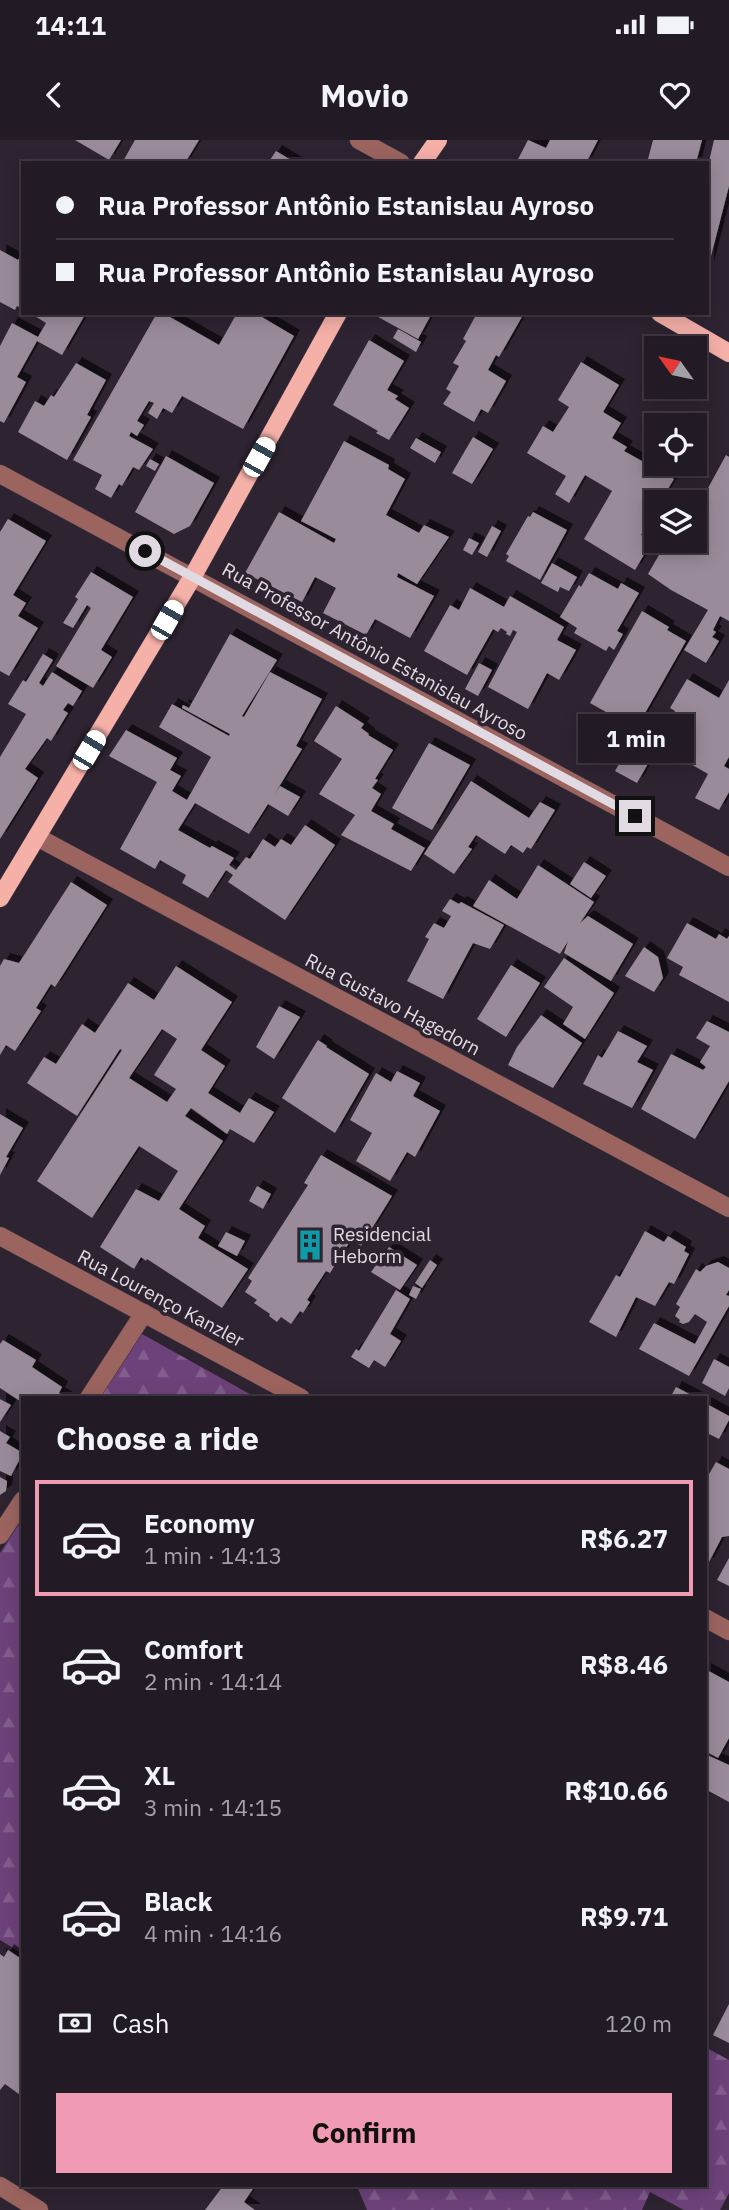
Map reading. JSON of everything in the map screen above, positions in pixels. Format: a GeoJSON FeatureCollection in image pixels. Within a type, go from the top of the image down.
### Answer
{"type":"FeatureCollection","features":[{"type":"Feature","properties":{"kind":"main road"},"geometry":{"type":"LineString","coordinates":[[423,161],[438,140]]}},
{"type":"Feature","properties":{"kind":"main road"},"geometry":{"type":"LineString","coordinates":[[0,898],[193,576],[337,315]]}},
{"type":"Feature","properties":{"kind":"main road"},"geometry":{"type":"LineString","coordinates":[[663,315],[729,353]]}},
{"type":"Feature","properties":{"kind":"street"},"geometry":{"type":"LineString","coordinates":[[359,140],[397,161]]}},
{"type":"Feature","properties":{"kind":"street","name":"Rua Professor Antônio Estanislau Ayroso"},"geometry":{"type":"LineString","coordinates":[[0,474],[729,867]]}},
{"type":"Feature","properties":{"kind":"street","name":"Rua Gustavo Hagedorn"},"geometry":{"type":"LineString","coordinates":[[37,836],[729,1208]]}},
{"type":"Feature","properties":{"kind":"street","name":"Rua Lourenço Kanzler"},"geometry":{"type":"LineString","coordinates":[[0,1236],[297,1396]]}},
{"type":"Feature","properties":{"kind":"street"},"geometry":{"type":"LineString","coordinates":[[90,1396],[144,1313]]}},
{"type":"Feature","properties":{"kind":"street"},"geometry":{"type":"LineString","coordinates":[[0,1535],[21,1503]]}},
{"type":"Feature","properties":{"kind":"street"},"geometry":{"type":"LineString","coordinates":[[707,1619],[729,1631]]}},
{"type":"Feature","properties":{"kind":"street"},"geometry":{"type":"LineString","coordinates":[[0,2186],[39,2210]]}},
{"type":"Feature","properties":{"kind":"green space"},"geometry":{"type":"Polygon","coordinates":[[[142,1334],[253,1396],[101,1396],[142,1334]]]}},
{"type":"Feature","properties":{"kind":"green space"},"geometry":{"type":"Polygon","coordinates":[[[21,1521],[21,1953],[0,1940],[0,1553],[21,1521]]]}},
{"type":"Feature","properties":{"kind":"green space"},"geometry":{"type":"Polygon","coordinates":[[[707,2048],[729,2060],[729,2193],[720,2210],[684,2210],[650,2192],[642,2210],[367,2210],[357,2187],[707,2187],[707,2048]]]}},
{"type":"Feature","properties":{"kind":"building"},"geometry":{"type":"Polygon","coordinates":[[[75,140],[121,140],[109,160],[75,140]]]}},
{"type":"Feature","properties":{"kind":"building"},"geometry":{"type":"Polygon","coordinates":[[[135,140],[199,140],[186,161],[123,161],[135,140]]]}},
{"type":"Feature","properties":{"kind":"building"},"geometry":{"type":"Polygon","coordinates":[[[528,140],[546,148],[550,140],[598,140],[587,161],[517,161],[528,140]]]}},
{"type":"Feature","properties":{"kind":"building"},"geometry":{"type":"Polygon","coordinates":[[[653,140],[702,140],[697,161],[648,161],[653,140]]]}},
{"type":"Feature","properties":{"kind":"building"},"geometry":{"type":"Polygon","coordinates":[[[714,140],[729,140],[729,186],[709,264],[709,161],[714,140]]]}},
{"type":"Feature","properties":{"kind":"building"},"geometry":{"type":"Polygon","coordinates":[[[276,151],[293,161],[269,161],[276,151]]]}},
{"type":"Feature","properties":{"kind":"building"},"geometry":{"type":"Polygon","coordinates":[[[0,250],[18,260],[21,256],[21,308],[17,306],[15,310],[0,302],[0,250]]]}},
{"type":"Feature","properties":{"kind":"building"},"geometry":{"type":"Polygon","coordinates":[[[33,315],[85,315],[62,355],[37,341],[17,377],[26,382],[4,423],[0,421],[0,346],[12,323],[38,337],[46,323],[33,315]]]}},
{"type":"Feature","properties":{"kind":"building"},"geometry":{"type":"Polygon","coordinates":[[[156,315],[172,315],[170,317],[219,345],[236,315],[258,315],[294,336],[243,429],[182,396],[172,413],[163,408],[157,419],[148,413],[154,403],[149,401],[137,421],[144,425],[137,436],[131,432],[129,436],[153,449],[139,470],[133,467],[111,498],[95,489],[102,475],[73,460],[156,315]]]}},
{"type":"Feature","properties":{"kind":"building"},"geometry":{"type":"Polygon","coordinates":[[[375,315],[431,315],[418,339],[375,315]]]}},
{"type":"Feature","properties":{"kind":"building"},"geometry":{"type":"Polygon","coordinates":[[[476,315],[523,315],[499,357],[496,355],[488,370],[506,381],[488,413],[481,409],[474,422],[443,404],[451,392],[446,389],[459,366],[453,363],[466,341],[463,339],[476,315]]]}},
{"type":"Feature","properties":{"kind":"building"},"geometry":{"type":"Polygon","coordinates":[[[398,329],[421,342],[416,352],[393,338],[398,329]]]}},
{"type":"Feature","properties":{"kind":"building"},"geometry":{"type":"Polygon","coordinates":[[[369,340],[404,361],[387,390],[398,396],[395,399],[409,408],[389,440],[333,405],[369,340]]]}},
{"type":"Feature","properties":{"kind":"building"},"geometry":{"type":"Polygon","coordinates":[[[581,362],[619,385],[603,412],[621,423],[612,438],[627,447],[624,451],[644,462],[644,476],[669,476],[674,479],[667,490],[644,490],[644,530],[641,535],[644,537],[645,553],[635,570],[584,539],[612,491],[585,475],[569,503],[555,494],[566,476],[527,453],[543,426],[553,432],[569,407],[558,400],[581,362]]]}},
{"type":"Feature","properties":{"kind":"building"},"geometry":{"type":"Polygon","coordinates":[[[76,363],[106,380],[87,415],[91,417],[67,460],[18,432],[35,401],[44,406],[51,395],[54,397],[76,363]]]}},
{"type":"Feature","properties":{"kind":"building"},"geometry":{"type":"Polygon","coordinates":[[[473,437],[493,449],[472,484],[452,473],[473,437]]]}},
{"type":"Feature","properties":{"kind":"building"},"geometry":{"type":"Polygon","coordinates":[[[416,438],[441,452],[435,463],[410,448],[416,438]]]}},
{"type":"Feature","properties":{"kind":"building"},"geometry":{"type":"Polygon","coordinates":[[[344,441],[389,465],[388,469],[405,479],[386,515],[419,533],[424,525],[449,537],[417,584],[398,573],[397,577],[434,596],[410,638],[375,619],[366,635],[323,613],[336,588],[315,577],[302,602],[245,573],[279,512],[334,543],[336,539],[301,521],[344,441]]]}},
{"type":"Feature","properties":{"kind":"building"},"geometry":{"type":"Polygon","coordinates":[[[726,455],[729,457],[729,621],[720,616],[712,637],[719,641],[706,663],[684,650],[708,610],[648,574],[660,553],[707,553],[707,490],[726,455]]]}},
{"type":"Feature","properties":{"kind":"building"},"geometry":{"type":"Polygon","coordinates":[[[166,456],[214,483],[190,526],[174,534],[135,512],[166,456]]]}},
{"type":"Feature","properties":{"kind":"building"},"geometry":{"type":"Polygon","coordinates":[[[150,459],[159,464],[155,471],[146,466],[150,459]]]}},
{"type":"Feature","properties":{"kind":"building"},"geometry":{"type":"Polygon","coordinates":[[[533,512],[567,530],[540,580],[506,561],[509,556],[506,554],[533,512]]]}},
{"type":"Feature","properties":{"kind":"building"},"geometry":{"type":"Polygon","coordinates":[[[8,519],[46,541],[13,595],[26,603],[18,616],[38,628],[9,676],[0,671],[0,532],[8,519]]]}},
{"type":"Feature","properties":{"kind":"building"},"geometry":{"type":"Polygon","coordinates":[[[492,526],[501,531],[487,557],[478,552],[492,526]]]}},
{"type":"Feature","properties":{"kind":"building"},"geometry":{"type":"Polygon","coordinates":[[[469,538],[479,543],[472,555],[463,550],[469,538]]]}},
{"type":"Feature","properties":{"kind":"building"},"geometry":{"type":"Polygon","coordinates":[[[552,563],[577,577],[569,591],[560,587],[558,592],[541,583],[552,563]]]}},
{"type":"Feature","properties":{"kind":"building"},"geometry":{"type":"Polygon","coordinates":[[[91,572],[133,597],[101,650],[112,657],[93,688],[56,666],[91,608],[87,605],[73,628],[63,623],[91,572]]]}},
{"type":"Feature","properties":{"kind":"building"},"geometry":{"type":"Polygon","coordinates":[[[589,573],[618,589],[621,583],[639,593],[617,631],[623,634],[614,650],[609,646],[606,651],[574,633],[577,628],[560,617],[589,573]]]}},
{"type":"Feature","properties":{"kind":"building"},"geometry":{"type":"Polygon","coordinates":[[[470,588],[504,607],[510,596],[564,627],[557,640],[576,650],[559,680],[547,673],[528,709],[488,687],[517,632],[513,630],[510,636],[501,628],[498,632],[493,629],[467,675],[424,651],[450,605],[459,610],[470,588]]]}},
{"type":"Feature","properties":{"kind":"building"},"geometry":{"type":"Polygon","coordinates":[[[642,611],[686,641],[636,729],[590,703],[642,611]]]}},
{"type":"Feature","properties":{"kind":"building"},"geometry":{"type":"Polygon","coordinates":[[[230,634],[277,660],[242,716],[244,717],[270,672],[322,699],[296,746],[302,749],[274,795],[280,786],[300,797],[288,816],[268,804],[249,834],[195,803],[178,830],[234,858],[229,865],[236,870],[246,857],[250,859],[263,839],[275,847],[281,839],[291,845],[305,825],[335,845],[285,920],[228,882],[233,875],[226,870],[208,898],[182,883],[186,875],[160,860],[155,869],[120,849],[157,782],[109,756],[126,730],[177,758],[170,770],[181,776],[172,791],[187,800],[211,757],[159,727],[172,704],[229,736],[230,734],[182,708],[183,705],[189,708],[230,634]]]}},
{"type":"Feature","properties":{"kind":"building"},"geometry":{"type":"Polygon","coordinates":[[[43,654],[53,660],[39,683],[43,686],[52,672],[82,691],[73,706],[68,703],[63,710],[68,713],[51,741],[47,738],[25,769],[38,778],[0,839],[0,757],[26,714],[8,704],[23,680],[26,682],[43,654]]]}},
{"type":"Feature","properties":{"kind":"building"},"geometry":{"type":"Polygon","coordinates":[[[479,663],[492,670],[478,696],[465,689],[479,663]]]}},
{"type":"Feature","properties":{"kind":"building"},"geometry":{"type":"Polygon","coordinates":[[[687,679],[719,698],[729,680],[729,757],[724,766],[729,769],[729,792],[719,810],[695,798],[708,774],[657,748],[637,783],[615,771],[645,718],[665,729],[675,711],[670,708],[687,679]]]}},
{"type":"Feature","properties":{"kind":"building"},"geometry":{"type":"Polygon","coordinates":[[[336,706],[364,724],[361,728],[368,735],[393,750],[375,779],[378,780],[372,788],[381,794],[371,811],[394,824],[391,829],[425,848],[411,871],[341,835],[355,815],[319,794],[342,759],[314,741],[336,706]]]}},
{"type":"Feature","properties":{"kind":"building"},"geometry":{"type":"Polygon","coordinates":[[[429,743],[470,765],[432,830],[392,808],[429,743]]]}},
{"type":"Feature","properties":{"kind":"building"},"geometry":{"type":"Polygon","coordinates":[[[471,781],[529,818],[540,802],[555,810],[531,849],[527,847],[523,853],[511,845],[505,854],[476,835],[468,847],[472,849],[454,874],[424,854],[471,781]]]}},
{"type":"Feature","properties":{"kind":"building"},"geometry":{"type":"Polygon","coordinates":[[[584,862],[606,876],[591,898],[570,884],[584,862]]]}},
{"type":"Feature","properties":{"kind":"building"},"geometry":{"type":"Polygon","coordinates":[[[538,865],[594,902],[580,923],[588,916],[633,944],[611,981],[564,953],[568,941],[560,954],[473,906],[489,880],[517,899],[538,865]]]}},
{"type":"Feature","properties":{"kind":"building"},"geometry":{"type":"Polygon","coordinates":[[[71,882],[107,905],[55,987],[51,984],[36,1008],[41,1011],[15,1051],[6,1045],[0,1055],[0,966],[4,959],[19,963],[71,882]]]}},
{"type":"Feature","properties":{"kind":"building"},"geometry":{"type":"Polygon","coordinates":[[[450,899],[504,925],[490,949],[473,943],[443,999],[407,981],[429,939],[425,937],[434,923],[444,928],[451,916],[442,911],[450,899]]]}},
{"type":"Feature","properties":{"kind":"building"},"geometry":{"type":"Polygon","coordinates":[[[687,923],[716,939],[719,934],[727,939],[729,936],[729,1002],[679,975],[683,967],[667,958],[687,923]]]}},
{"type":"Feature","properties":{"kind":"building"},"geometry":{"type":"Polygon","coordinates":[[[644,947],[658,957],[663,978],[654,992],[625,976],[644,947]]]}},
{"type":"Feature","properties":{"kind":"building"},"geometry":{"type":"Polygon","coordinates":[[[564,958],[614,993],[585,1039],[563,1024],[573,1007],[544,987],[564,958]]]}},
{"type":"Feature","properties":{"kind":"building"},"geometry":{"type":"Polygon","coordinates":[[[511,965],[540,983],[506,1037],[477,1019],[511,965]]]}},
{"type":"Feature","properties":{"kind":"building"},"geometry":{"type":"Polygon","coordinates":[[[176,966],[232,1002],[201,1050],[225,1066],[208,1093],[240,1113],[249,1098],[274,1112],[254,1143],[230,1129],[227,1134],[191,1108],[185,1116],[223,1141],[179,1209],[205,1226],[198,1238],[248,1269],[222,1308],[147,1259],[146,1261],[141,1257],[134,1269],[100,1247],[136,1189],[159,1201],[178,1171],[139,1146],[92,1218],[37,1181],[122,1050],[120,1049],[77,1116],[27,1083],[44,1057],[56,1064],[82,1024],[95,1033],[128,983],[154,1000],[176,966]],[[162,1029],[129,1078],[167,1102],[176,1089],[154,1075],[177,1039],[162,1029]]]}},
{"type":"Feature","properties":{"kind":"building"},"geometry":{"type":"Polygon","coordinates":[[[279,1006],[300,1017],[274,1059],[256,1047],[279,1006]]]}},
{"type":"Feature","properties":{"kind":"building"},"geometry":{"type":"Polygon","coordinates":[[[541,1015],[582,1043],[553,1088],[508,1065],[517,1047],[541,1015]]]}},
{"type":"Feature","properties":{"kind":"building"},"geometry":{"type":"Polygon","coordinates":[[[707,1021],[729,1032],[729,1081],[695,1139],[641,1109],[671,1054],[703,1070],[706,1067],[700,1062],[710,1046],[696,1038],[707,1021]]]}},
{"type":"Feature","properties":{"kind":"building"},"geometry":{"type":"Polygon","coordinates":[[[618,1031],[647,1046],[637,1062],[653,1070],[632,1108],[583,1084],[598,1055],[602,1058],[618,1031]]]}},
{"type":"Feature","properties":{"kind":"building"},"geometry":{"type":"Polygon","coordinates":[[[318,1040],[369,1074],[335,1133],[282,1098],[318,1040]]]}},
{"type":"Feature","properties":{"kind":"building"},"geometry":{"type":"Polygon","coordinates":[[[397,1071],[420,1083],[413,1096],[440,1111],[415,1157],[407,1152],[390,1181],[356,1161],[372,1133],[350,1120],[376,1073],[391,1082],[397,1071]]]}},
{"type":"Feature","properties":{"kind":"building"},"geometry":{"type":"Polygon","coordinates":[[[0,1114],[23,1128],[6,1157],[9,1158],[0,1175],[0,1114]]]}},
{"type":"Feature","properties":{"kind":"building","name":"Residencial Heborm"},"geometry":{"type":"Polygon","coordinates":[[[321,1155],[392,1196],[361,1246],[351,1240],[330,1273],[326,1271],[307,1300],[310,1302],[303,1313],[300,1311],[291,1324],[281,1317],[277,1322],[254,1303],[257,1300],[245,1292],[252,1281],[248,1278],[308,1185],[304,1183],[321,1155]]]}},
{"type":"Feature","properties":{"kind":"building"},"geometry":{"type":"Polygon","coordinates":[[[257,1186],[271,1194],[263,1209],[249,1201],[257,1186]]]}},
{"type":"Feature","properties":{"kind":"building"},"geometry":{"type":"Polygon","coordinates":[[[645,1231],[664,1242],[668,1236],[686,1247],[684,1251],[689,1254],[674,1284],[669,1282],[655,1306],[636,1297],[616,1337],[589,1322],[616,1275],[620,1277],[645,1231]]]}},
{"type":"Feature","properties":{"kind":"building"},"geometry":{"type":"Polygon","coordinates":[[[226,1232],[245,1241],[237,1256],[218,1246],[226,1232]]]}},
{"type":"Feature","properties":{"kind":"building"},"geometry":{"type":"Polygon","coordinates":[[[389,1247],[417,1265],[400,1290],[371,1272],[389,1247]]]}},
{"type":"Feature","properties":{"kind":"building"},"geometry":{"type":"Polygon","coordinates":[[[430,1260],[437,1265],[422,1288],[415,1283],[430,1260]]]}},
{"type":"Feature","properties":{"kind":"building"},"geometry":{"type":"Polygon","coordinates":[[[718,1262],[729,1268],[729,1290],[726,1295],[729,1296],[729,1306],[689,1376],[639,1349],[654,1323],[695,1344],[707,1322],[695,1314],[689,1322],[679,1322],[675,1316],[680,1307],[676,1304],[696,1269],[700,1272],[706,1266],[718,1262]]]}},
{"type":"Feature","properties":{"kind":"building"},"geometry":{"type":"Polygon","coordinates":[[[413,1286],[421,1289],[416,1299],[409,1295],[413,1286]]]}},
{"type":"Feature","properties":{"kind":"building"},"geometry":{"type":"Polygon","coordinates":[[[396,1290],[410,1299],[390,1334],[401,1341],[385,1367],[374,1360],[369,1368],[351,1357],[356,1349],[359,1351],[396,1290]]]}},
{"type":"Feature","properties":{"kind":"building"},"geometry":{"type":"Polygon","coordinates":[[[3,1340],[36,1360],[32,1367],[62,1387],[59,1393],[64,1396],[21,1396],[21,1402],[0,1388],[0,1344],[3,1340]]]}},
{"type":"Feature","properties":{"kind":"building"},"geometry":{"type":"Polygon","coordinates":[[[714,1359],[729,1367],[729,1388],[725,1396],[702,1383],[714,1359]]]}},
{"type":"Feature","properties":{"kind":"building"},"geometry":{"type":"Polygon","coordinates":[[[676,1387],[693,1396],[671,1396],[676,1387]]]}},
{"type":"Feature","properties":{"kind":"building"},"geometry":{"type":"Polygon","coordinates":[[[0,1399],[11,1405],[0,1422],[0,1399]]]}},
{"type":"Feature","properties":{"kind":"building"},"geometry":{"type":"Polygon","coordinates":[[[707,1404],[729,1416],[719,1439],[707,1433],[707,1404]]]}},
{"type":"Feature","properties":{"kind":"building"},"geometry":{"type":"Polygon","coordinates":[[[0,1431],[10,1437],[6,1443],[21,1452],[21,1457],[11,1476],[0,1471],[0,1431]]]}},
{"type":"Feature","properties":{"kind":"building"},"geometry":{"type":"Polygon","coordinates":[[[716,1462],[729,1469],[729,1536],[722,1537],[708,1564],[707,1563],[707,1478],[716,1462]]]}},
{"type":"Feature","properties":{"kind":"building"},"geometry":{"type":"Polygon","coordinates":[[[0,1477],[7,1483],[6,1491],[0,1495],[0,1477]]]}},
{"type":"Feature","properties":{"kind":"building"},"geometry":{"type":"Polygon","coordinates":[[[729,1558],[729,1586],[717,1580],[729,1558]]]}},
{"type":"Feature","properties":{"kind":"building"},"geometry":{"type":"Polygon","coordinates":[[[707,1670],[729,1682],[729,1738],[718,1758],[707,1752],[707,1670]]]}},
{"type":"Feature","properties":{"kind":"building"},"geometry":{"type":"Polygon","coordinates":[[[707,1755],[729,1765],[729,1802],[707,1790],[707,1755]]]}},
{"type":"Feature","properties":{"kind":"building"},"geometry":{"type":"Polygon","coordinates":[[[8,1950],[21,1959],[21,2096],[5,2084],[0,2090],[0,1954],[4,1957],[8,1950]]]}},
{"type":"Feature","properties":{"kind":"building"},"geometry":{"type":"Polygon","coordinates":[[[729,2004],[729,2043],[713,2035],[729,2004]]]}},
{"type":"Feature","properties":{"kind":"building"},"geometry":{"type":"Polygon","coordinates":[[[222,2187],[254,2187],[244,2202],[255,2210],[205,2210],[222,2187]]]}},
{"type":"Feature","properties":{"kind":"place","name":"Residencial Heborm"},"geometry":{"type":"Point","coordinates":[310,1245]}},
{"type":"Feature","properties":{"kind":"route"},"geometry":{"type":"LineString","coordinates":[[145,551],[635,816]]}}]}
